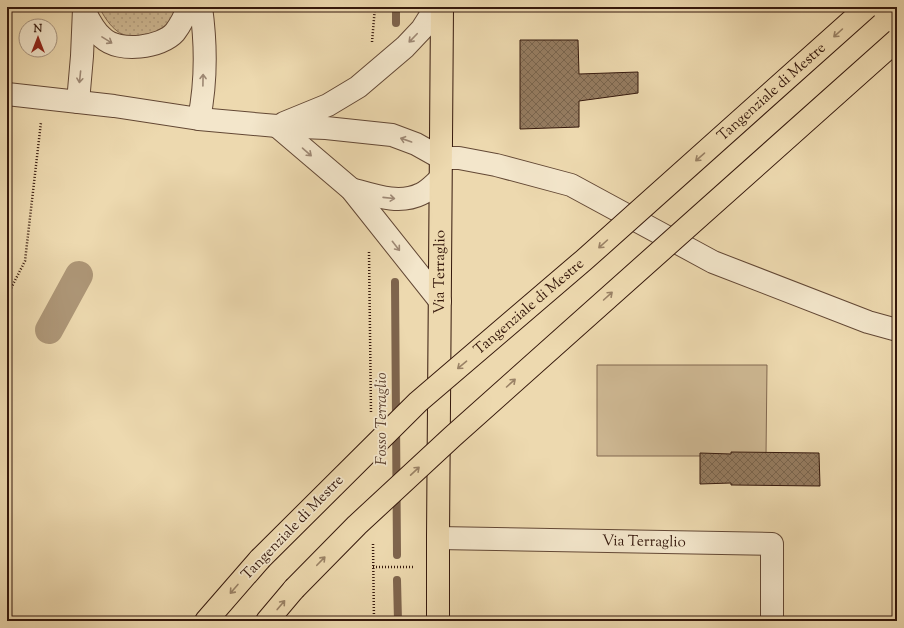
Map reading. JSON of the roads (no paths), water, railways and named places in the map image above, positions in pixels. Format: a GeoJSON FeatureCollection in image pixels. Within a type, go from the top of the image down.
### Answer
{"type":"FeatureCollection","features":[{"type":"Feature","properties":{"kind":"main road","name":"Via Terraglio"},"geometry":{"type":"LineString","coordinates":[[438,621],[442,7]]}},
{"type":"Feature","properties":{"kind":"main road","name":"Tangenziale di Mestre"},"geometry":{"type":"LineString","coordinates":[[206,621],[260,559],[418,402],[579,265],[867,7]]}},
{"type":"Feature","properties":{"kind":"main road"},"geometry":{"type":"LineString","coordinates":[[267,621],[294,589],[357,525],[463,426],[897,40]]}},
{"type":"Feature","properties":{"kind":"street"},"geometry":{"type":"LineString","coordinates":[[84,8],[89,21],[104,39],[115,45],[142,47],[160,42],[174,33],[183,20],[188,7]]}},
{"type":"Feature","properties":{"kind":"street"},"geometry":{"type":"LineString","coordinates":[[199,119],[203,101],[204,36],[201,7]]}},
{"type":"Feature","properties":{"kind":"street"},"geometry":{"type":"LineString","coordinates":[[277,126],[328,105],[358,87],[405,47],[422,30],[436,7]]}},
{"type":"Feature","properties":{"kind":"street"},"geometry":{"type":"LineString","coordinates":[[78,102],[84,8]]}},
{"type":"Feature","properties":{"kind":"street"},"geometry":{"type":"LineString","coordinates":[[7,94],[114,106],[199,119],[277,126],[326,128],[392,135],[416,144],[441,168]]}},
{"type":"Feature","properties":{"kind":"street"},"geometry":{"type":"LineString","coordinates":[[277,126],[351,189],[440,301]]}},
{"type":"Feature","properties":{"kind":"street"},"geometry":{"type":"LineString","coordinates":[[351,189],[380,197],[401,199],[422,194],[441,168],[459,158],[496,165],[571,185],[714,262],[868,322],[897,330]]}},
{"type":"Feature","properties":{"kind":"street","name":"Via Terraglio"},"geometry":{"type":"LineString","coordinates":[[438,538],[772,544],[772,621]]}},
{"type":"Feature","properties":{"kind":"waterway","name":"Fosso Terraglio"},"geometry":{"type":"LineString","coordinates":[[396,7],[396,23]]}},
{"type":"Feature","properties":{"kind":"waterway"},"geometry":{"type":"LineString","coordinates":[[49,330],[79,275]]}},
{"type":"Feature","properties":{"kind":"waterway","name":"Fosso Terraglio"},"geometry":{"type":"LineString","coordinates":[[395,282],[397,555]]}},
{"type":"Feature","properties":{"kind":"waterway","name":"Fosso Terraglio"},"geometry":{"type":"LineString","coordinates":[[397,580],[398,621]]}}]}
